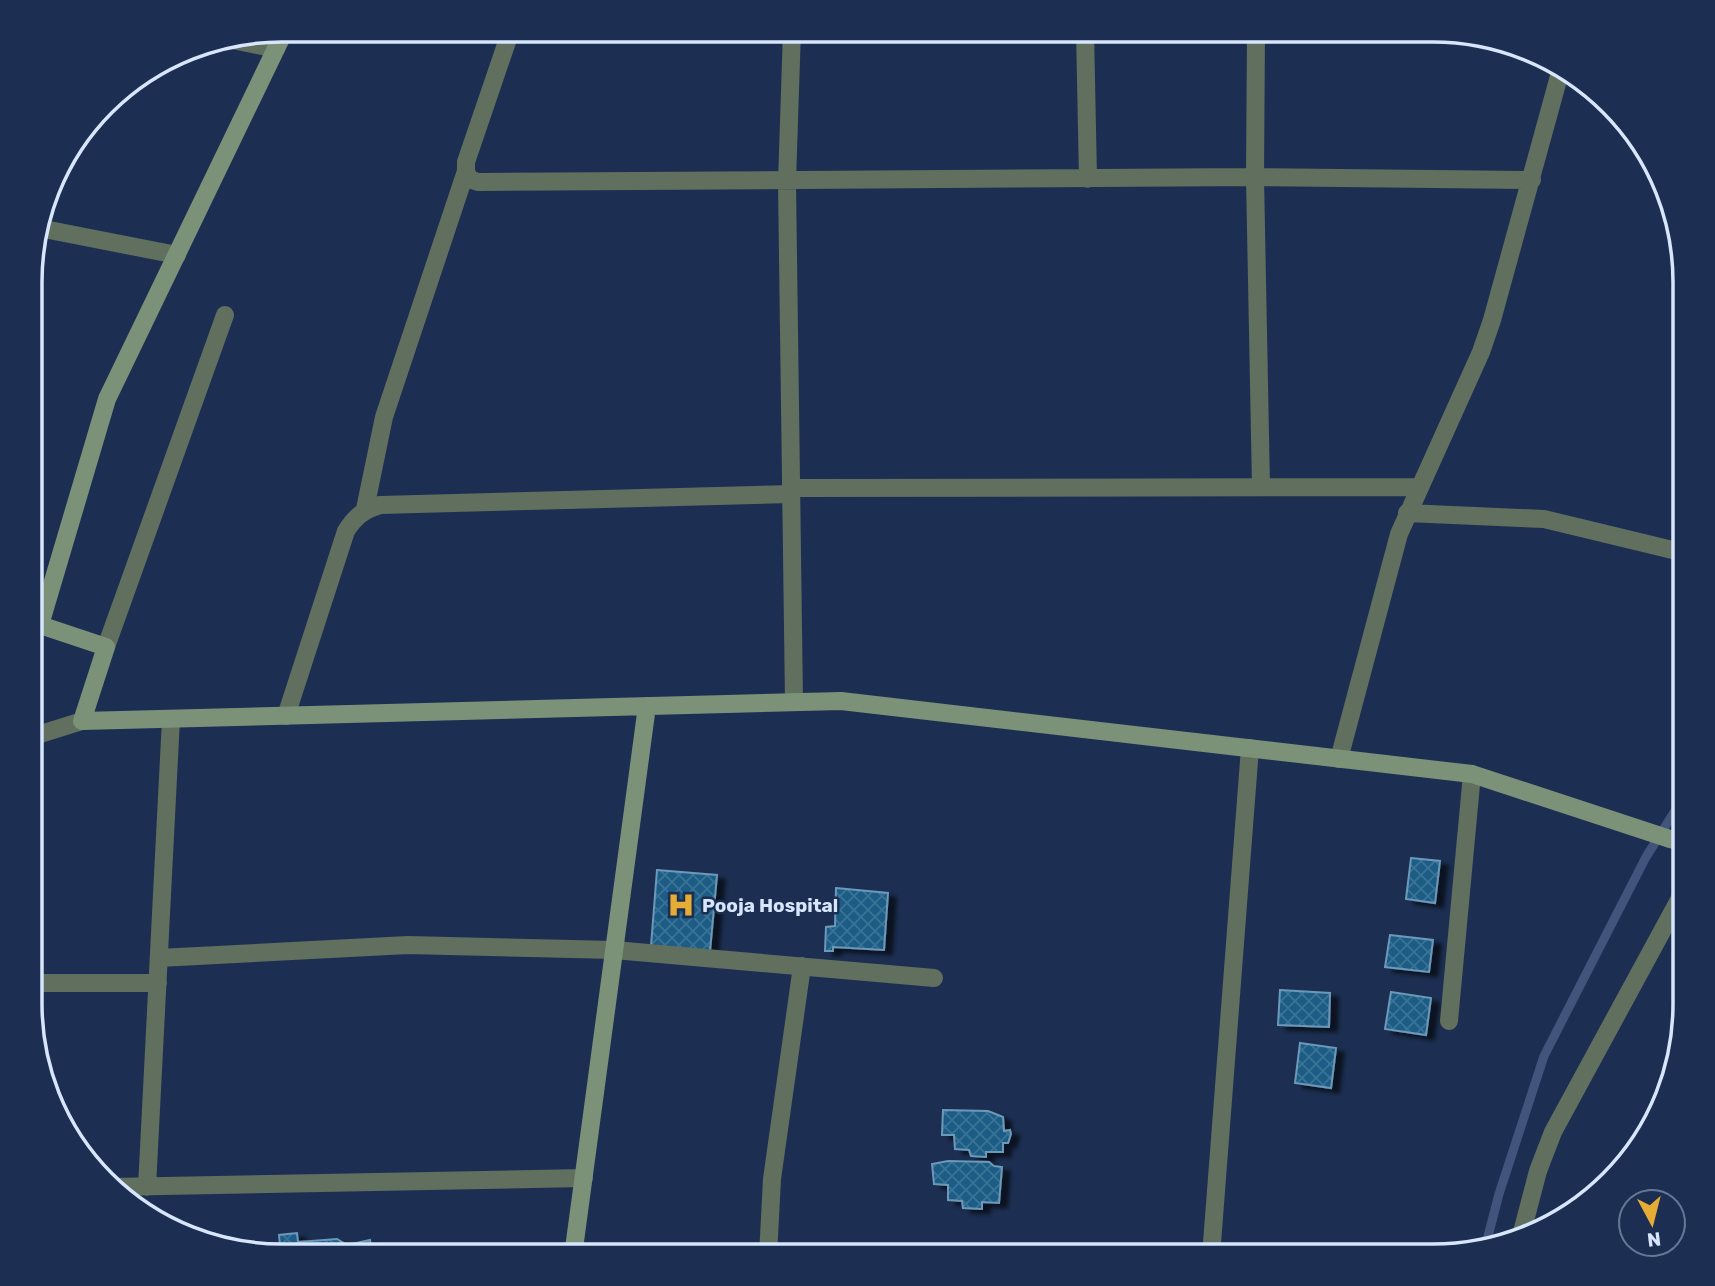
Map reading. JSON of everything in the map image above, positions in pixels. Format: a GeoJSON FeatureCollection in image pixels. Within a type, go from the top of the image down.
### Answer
{"type":"FeatureCollection","features":[{"type":"Feature","properties":{"kind":"street"},"geometry":{"type":"LineString","coordinates":[[42,605],[107,399],[279,42]]}},
{"type":"Feature","properties":{"kind":"street"},"geometry":{"type":"LineString","coordinates":[[365,509],[384,416],[507,42]]}},
{"type":"Feature","properties":{"kind":"street"},"geometry":{"type":"LineString","coordinates":[[792,42],[787,182],[794,702]]}},
{"type":"Feature","properties":{"kind":"street"},"geometry":{"type":"LineString","coordinates":[[1086,43],[1088,179]]}},
{"type":"Feature","properties":{"kind":"street"},"geometry":{"type":"LineString","coordinates":[[1256,43],[1255,177],[1261,487]]}},
{"type":"Feature","properties":{"kind":"street"},"geometry":{"type":"LineString","coordinates":[[252,44],[276,49]]}},
{"type":"Feature","properties":{"kind":"street"},"geometry":{"type":"LineString","coordinates":[[1339,759],[1399,534],[1481,352],[1532,180],[1559,79]]}},
{"type":"Feature","properties":{"kind":"street"},"geometry":{"type":"LineString","coordinates":[[466,171],[469,178],[478,182],[1255,177],[1532,180]]}},
{"type":"Feature","properties":{"kind":"street"},"geometry":{"type":"LineString","coordinates":[[48,230],[177,255]]}},
{"type":"Feature","properties":{"kind":"street"},"geometry":{"type":"LineString","coordinates":[[82,721],[225,315]]}},
{"type":"Feature","properties":{"kind":"street"},"geometry":{"type":"LineString","coordinates":[[285,716],[346,531],[354,518],[365,509],[380,505],[792,491],[1419,487]]}},
{"type":"Feature","properties":{"kind":"street"},"geometry":{"type":"LineString","coordinates":[[1407,513],[1544,519],[1673,550]]}},
{"type":"Feature","properties":{"kind":"street"},"geometry":{"type":"LineString","coordinates":[[42,627],[106,647]]}},
{"type":"Feature","properties":{"kind":"street"},"geometry":{"type":"LineString","coordinates":[[43,733],[82,721],[841,701],[1472,774],[1672,840]]}},
{"type":"Feature","properties":{"kind":"street"},"geometry":{"type":"LineString","coordinates":[[575,1243],[647,706]]}},
{"type":"Feature","properties":{"kind":"street"},"geometry":{"type":"LineString","coordinates":[[147,1187],[171,719]]}},
{"type":"Feature","properties":{"kind":"street"},"geometry":{"type":"LineString","coordinates":[[1212,1244],[1250,748]]}},
{"type":"Feature","properties":{"kind":"street"},"geometry":{"type":"LineString","coordinates":[[1449,1021],[1472,774]]}},
{"type":"Feature","properties":{"kind":"street"},"geometry":{"type":"LineString","coordinates":[[1523,1227],[1538,1171],[1553,1132],[1672,913]]}},
{"type":"Feature","properties":{"kind":"street"},"geometry":{"type":"LineString","coordinates":[[159,958],[408,945],[614,950],[934,978]]}},
{"type":"Feature","properties":{"kind":"street"},"geometry":{"type":"LineString","coordinates":[[769,1243],[772,1179],[802,966]]}},
{"type":"Feature","properties":{"kind":"street"},"geometry":{"type":"LineString","coordinates":[[43,983],[158,983]]}},
{"type":"Feature","properties":{"kind":"street"},"geometry":{"type":"LineString","coordinates":[[129,1188],[583,1178]]}},
{"type":"Feature","properties":{"kind":"building"},"geometry":{"type":"Polygon","coordinates":[[[1411,858],[1440,861],[1435,903],[1406,899],[1411,858]]]}},
{"type":"Feature","properties":{"kind":"building"},"geometry":{"type":"Polygon","coordinates":[[[657,870],[717,875],[710,951],[651,946],[657,870]]]}},
{"type":"Feature","properties":{"kind":"building"},"geometry":{"type":"Polygon","coordinates":[[[836,888],[888,893],[884,950],[833,947],[833,951],[825,951],[826,927],[835,926],[836,888]]]}},
{"type":"Feature","properties":{"kind":"building"},"geometry":{"type":"Polygon","coordinates":[[[1390,935],[1433,940],[1429,972],[1385,967],[1390,935]]]}},
{"type":"Feature","properties":{"kind":"building"},"geometry":{"type":"Polygon","coordinates":[[[1280,990],[1330,993],[1329,1027],[1278,1025],[1280,990]]]}},
{"type":"Feature","properties":{"kind":"building"},"geometry":{"type":"Polygon","coordinates":[[[1391,992],[1431,998],[1426,1035],[1385,1029],[1391,992]]]}},
{"type":"Feature","properties":{"kind":"building"},"geometry":{"type":"Polygon","coordinates":[[[1300,1043],[1336,1048],[1331,1088],[1295,1083],[1300,1043]]]}},
{"type":"Feature","properties":{"kind":"building"},"geometry":{"type":"Polygon","coordinates":[[[943,1110],[988,1111],[1003,1117],[1004,1131],[1010,1130],[1011,1134],[1008,1143],[1003,1143],[1003,1152],[986,1152],[986,1157],[971,1156],[969,1150],[955,1149],[954,1135],[942,1135],[943,1110]]]}},
{"type":"Feature","properties":{"kind":"building"},"geometry":{"type":"Polygon","coordinates":[[[948,1161],[989,1162],[1002,1167],[999,1203],[982,1202],[982,1209],[963,1208],[962,1201],[948,1200],[948,1185],[934,1184],[932,1164],[948,1161]]]}},
{"type":"Feature","properties":{"kind":"building"},"geometry":{"type":"Polygon","coordinates":[[[297,1233],[298,1242],[337,1239],[344,1243],[280,1243],[279,1235],[297,1233]]]}},
{"type":"Feature","properties":{"kind":"waterway"},"geometry":{"type":"LineString","coordinates":[[1488,1237],[1544,1056],[1646,857],[1672,815]]}},
{"type":"Feature","properties":{"kind":"place","name":"Pooja Hospital"},"geometry":{"type":"Point","coordinates":[681,905]}}]}
